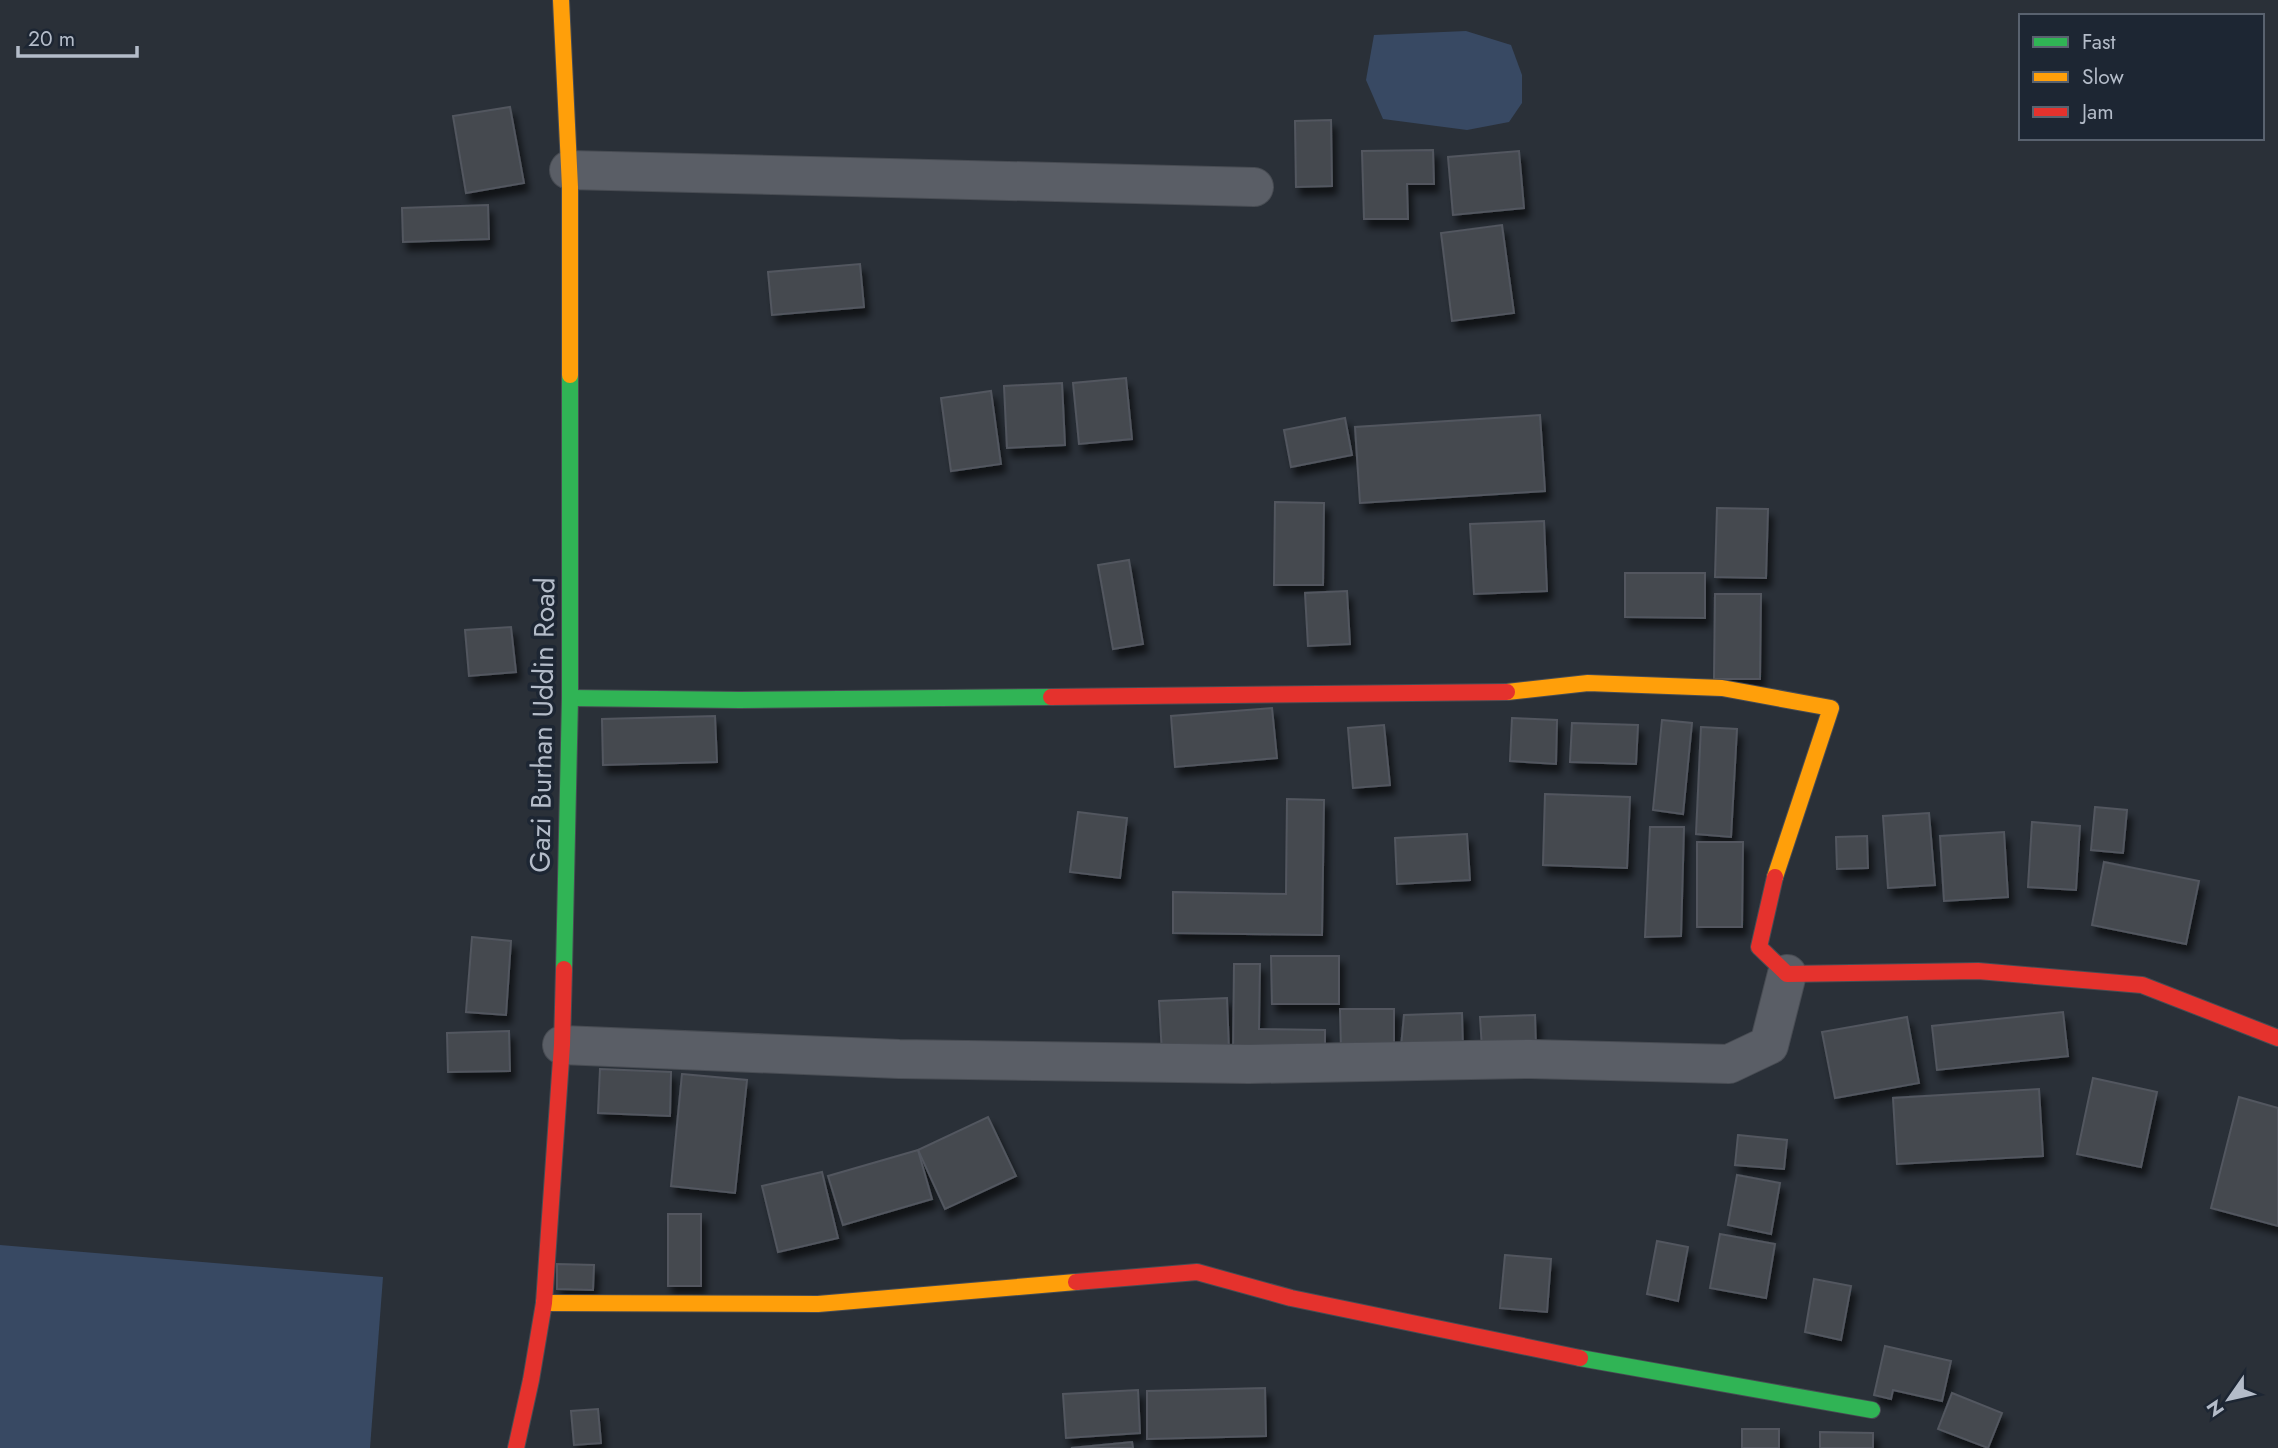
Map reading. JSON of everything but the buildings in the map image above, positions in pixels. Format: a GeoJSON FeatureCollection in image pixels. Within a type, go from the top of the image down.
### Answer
{"type":"FeatureCollection","features":[{"type":"Feature","properties":{"kind":"street","name":"Gazi Burhan Uddin Road"},"geometry":{"type":"LineString","coordinates":[[516,1448],[544,1303],[562,1045],[570,698],[569,170],[561,0]]}},
{"type":"Feature","properties":{"kind":"street"},"geometry":{"type":"LineString","coordinates":[[569,170],[1254,187]]}},
{"type":"Feature","properties":{"kind":"street"},"geometry":{"type":"LineString","coordinates":[[570,698],[740,700],[1506,692],[1588,683],[1722,688],[1831,708],[1780,858],[1759,947],[1787,974],[1978,971],[2142,985],[2278,1038]]}},
{"type":"Feature","properties":{"kind":"street"},"geometry":{"type":"LineString","coordinates":[[562,1045],[927,1059],[1249,1064],[1530,1059],[1729,1064],[1769,1045],[1787,974]]}},
{"type":"Feature","properties":{"kind":"street"},"geometry":{"type":"LineString","coordinates":[[544,1303],[818,1304],[1198,1272],[1291,1298],[1521,1347],[1872,1410]]}},
{"type":"Feature","properties":{"kind":"water"},"geometry":{"type":"Polygon","coordinates":[[[1466,31],[1511,45],[1522,75],[1522,103],[1509,122],[1467,130],[1383,119],[1366,80],[1374,35],[1466,31]]]}},
{"type":"Feature","properties":{"kind":"water"},"geometry":{"type":"Polygon","coordinates":[[[0,1245],[383,1277],[370,1448],[0,1448],[0,1245]]]}},
{"type":"Feature","properties":{"kind":"traffic: fast"},"geometry":{"type":"LineString","coordinates":[[564,969],[570,698],[570,375]]}},
{"type":"Feature","properties":{"kind":"traffic: fast"},"geometry":{"type":"LineString","coordinates":[[570,698],[740,700],[1051,697]]}},
{"type":"Feature","properties":{"kind":"traffic: fast"},"geometry":{"type":"LineString","coordinates":[[1580,1358],[1872,1410]]}},
{"type":"Feature","properties":{"kind":"traffic: slow"},"geometry":{"type":"LineString","coordinates":[[561,0],[570,187],[570,375]]}},
{"type":"Feature","properties":{"kind":"traffic: slow"},"geometry":{"type":"LineString","coordinates":[[1507,692],[1588,683],[1722,688],[1831,708],[1775,877]]}},
{"type":"Feature","properties":{"kind":"traffic: slow"},"geometry":{"type":"LineString","coordinates":[[544,1303],[818,1304],[1076,1282]]}},
{"type":"Feature","properties":{"kind":"traffic: jam"},"geometry":{"type":"LineString","coordinates":[[1051,697],[1507,692]]}},
{"type":"Feature","properties":{"kind":"traffic: jam"},"geometry":{"type":"LineString","coordinates":[[1775,877],[1759,947],[1787,974],[1978,971],[2142,985],[2278,1038]]}},
{"type":"Feature","properties":{"kind":"traffic: jam"},"geometry":{"type":"LineString","coordinates":[[516,1448],[544,1303],[562,1045],[564,969]]}},
{"type":"Feature","properties":{"kind":"traffic: jam"},"geometry":{"type":"LineString","coordinates":[[1076,1282],[1197,1272],[1291,1298],[1580,1358]]}}]}
